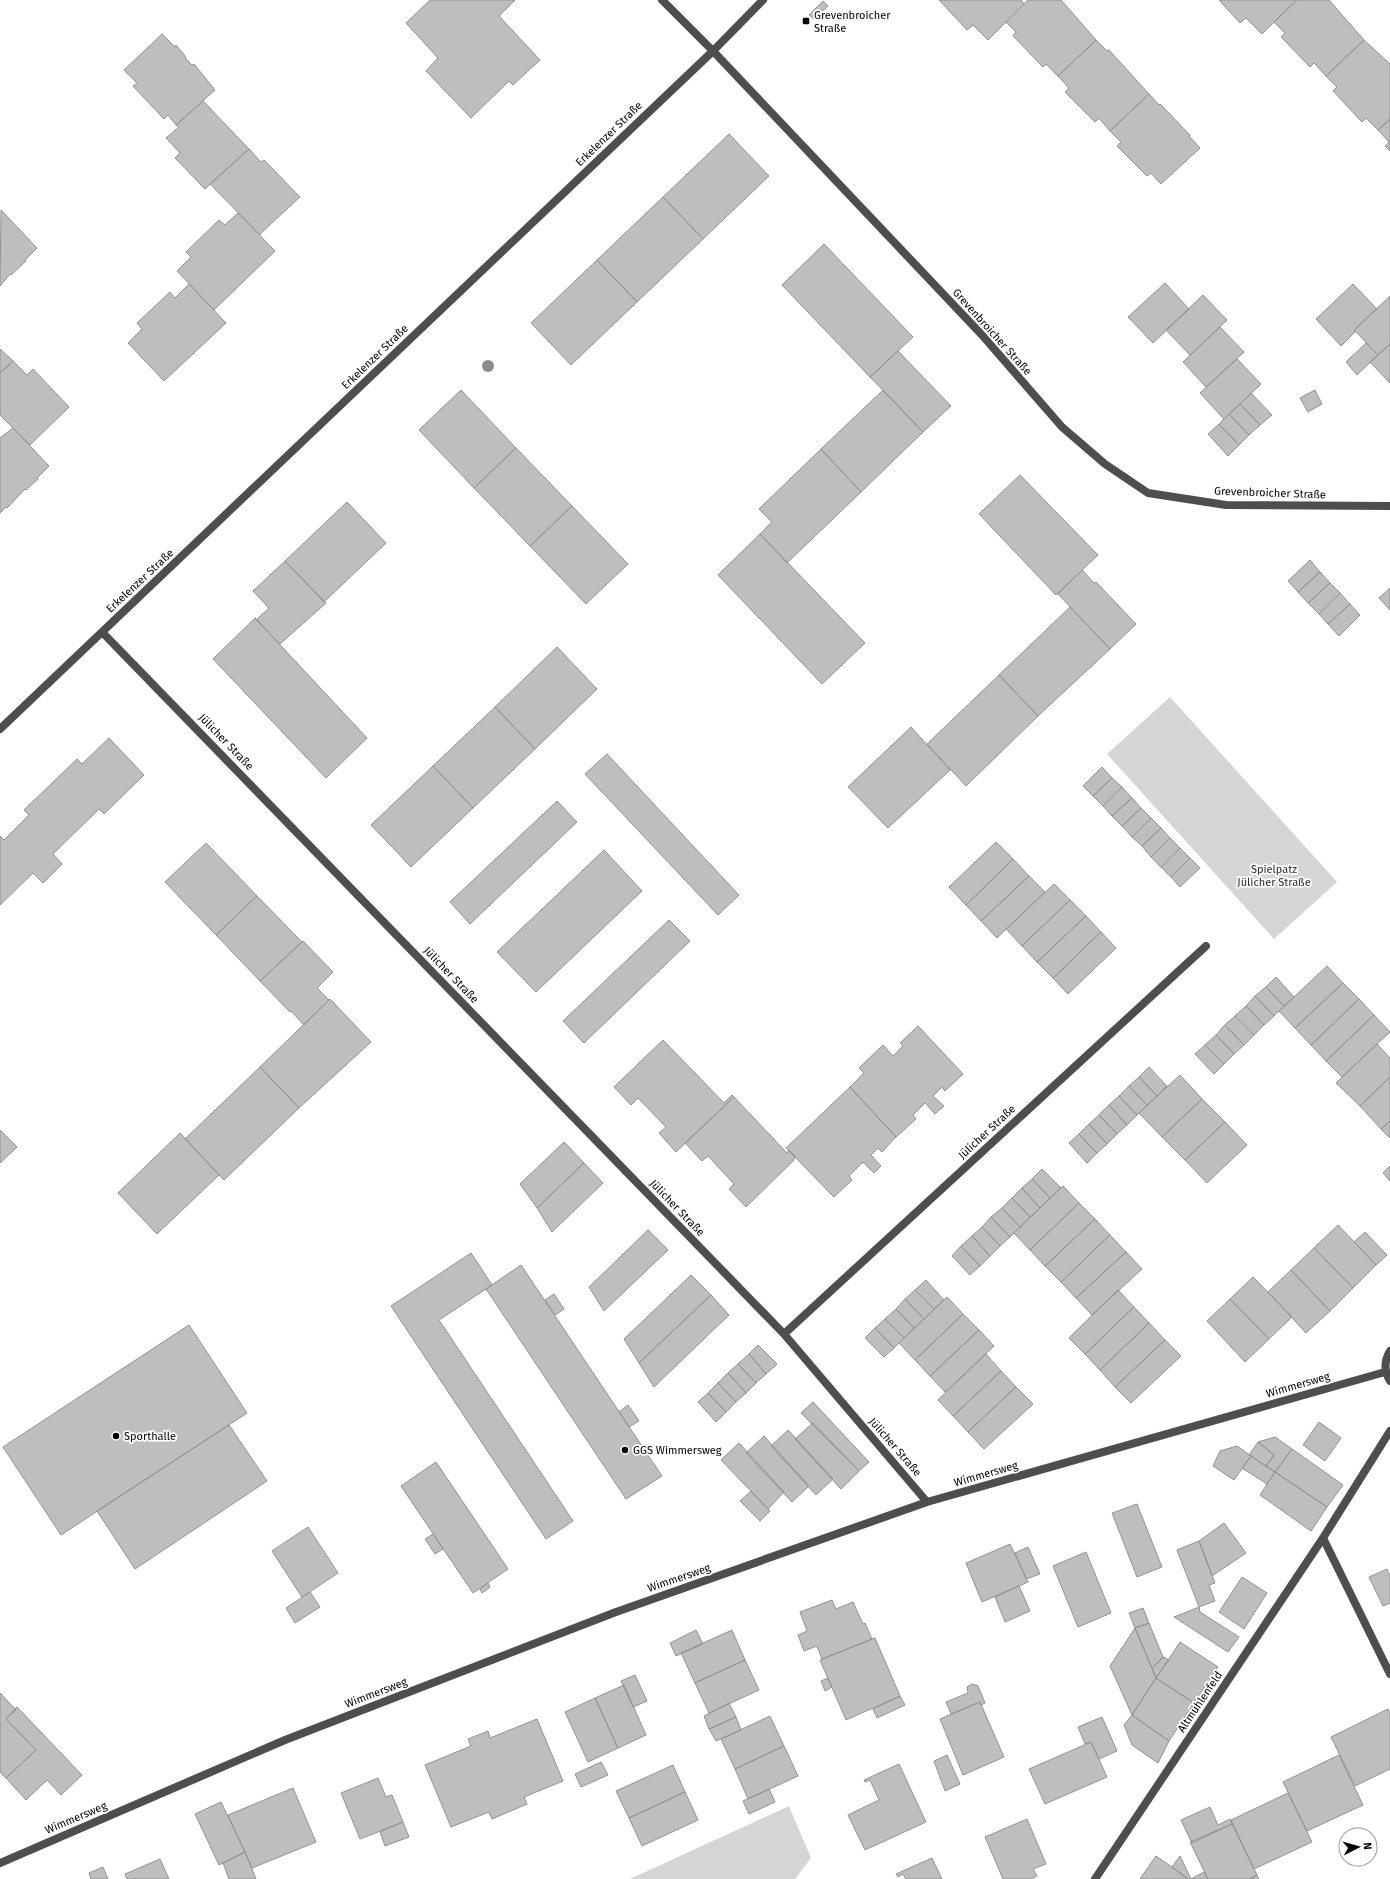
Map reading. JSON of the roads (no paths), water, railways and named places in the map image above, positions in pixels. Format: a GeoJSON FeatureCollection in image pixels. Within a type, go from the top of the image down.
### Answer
{"type":"FeatureCollection","features":[{"type":"Feature","properties":{"kind":"street","name":"Grevenbroicher Straße"},"geometry":{"type":"LineString","coordinates":[[662,0],[713,51],[982,335],[1062,427],[1111,468],[1148,493],[1226,505],[1390,506]]}},
{"type":"Feature","properties":{"kind":"street","name":"Erkelenzer Straße"},"geometry":{"type":"LineString","coordinates":[[0,729],[713,51],[763,0]]}},
{"type":"Feature","properties":{"kind":"street","name":"Jülicher Straße"},"geometry":{"type":"LineString","coordinates":[[102,632],[784,1334],[927,1502]]}},
{"type":"Feature","properties":{"kind":"street","name":"Jülicher Straße"},"geometry":{"type":"LineString","coordinates":[[784,1334],[1206,946]]}},
{"type":"Feature","properties":{"kind":"street"},"geometry":{"type":"LineString","coordinates":[[1390,1351],[1385,1361],[1385,1372],[1390,1381]]}},
{"type":"Feature","properties":{"kind":"street","name":"Wimmersweg"},"geometry":{"type":"LineString","coordinates":[[0,1863],[293,1737],[616,1612],[927,1502],[1385,1372]]}},
{"type":"Feature","properties":{"kind":"street","name":"Altmühlenfeld"},"geometry":{"type":"LineString","coordinates":[[1095,1879],[1323,1538],[1390,1431]]}},
{"type":"Feature","properties":{"kind":"street"},"geometry":{"type":"LineString","coordinates":[[1323,1538],[1390,1674]]}},
{"type":"Feature","properties":{"kind":"place","name":"Grevenbroicher Straße"},"geometry":{"type":"Point","coordinates":[806,21]}},
{"type":"Feature","properties":{"kind":"place","name":"Sporthalle"},"geometry":{"type":"Point","coordinates":[116,1436]}},
{"type":"Feature","properties":{"kind":"place","name":"GGS Wimmersweg"},"geometry":{"type":"Point","coordinates":[625,1450]}},
{"type":"Feature","properties":{"kind":"park label","name":"Spielpatz Jülicher Straße"},"geometry":{"type":"Point","coordinates":[1274,875]}}]}
